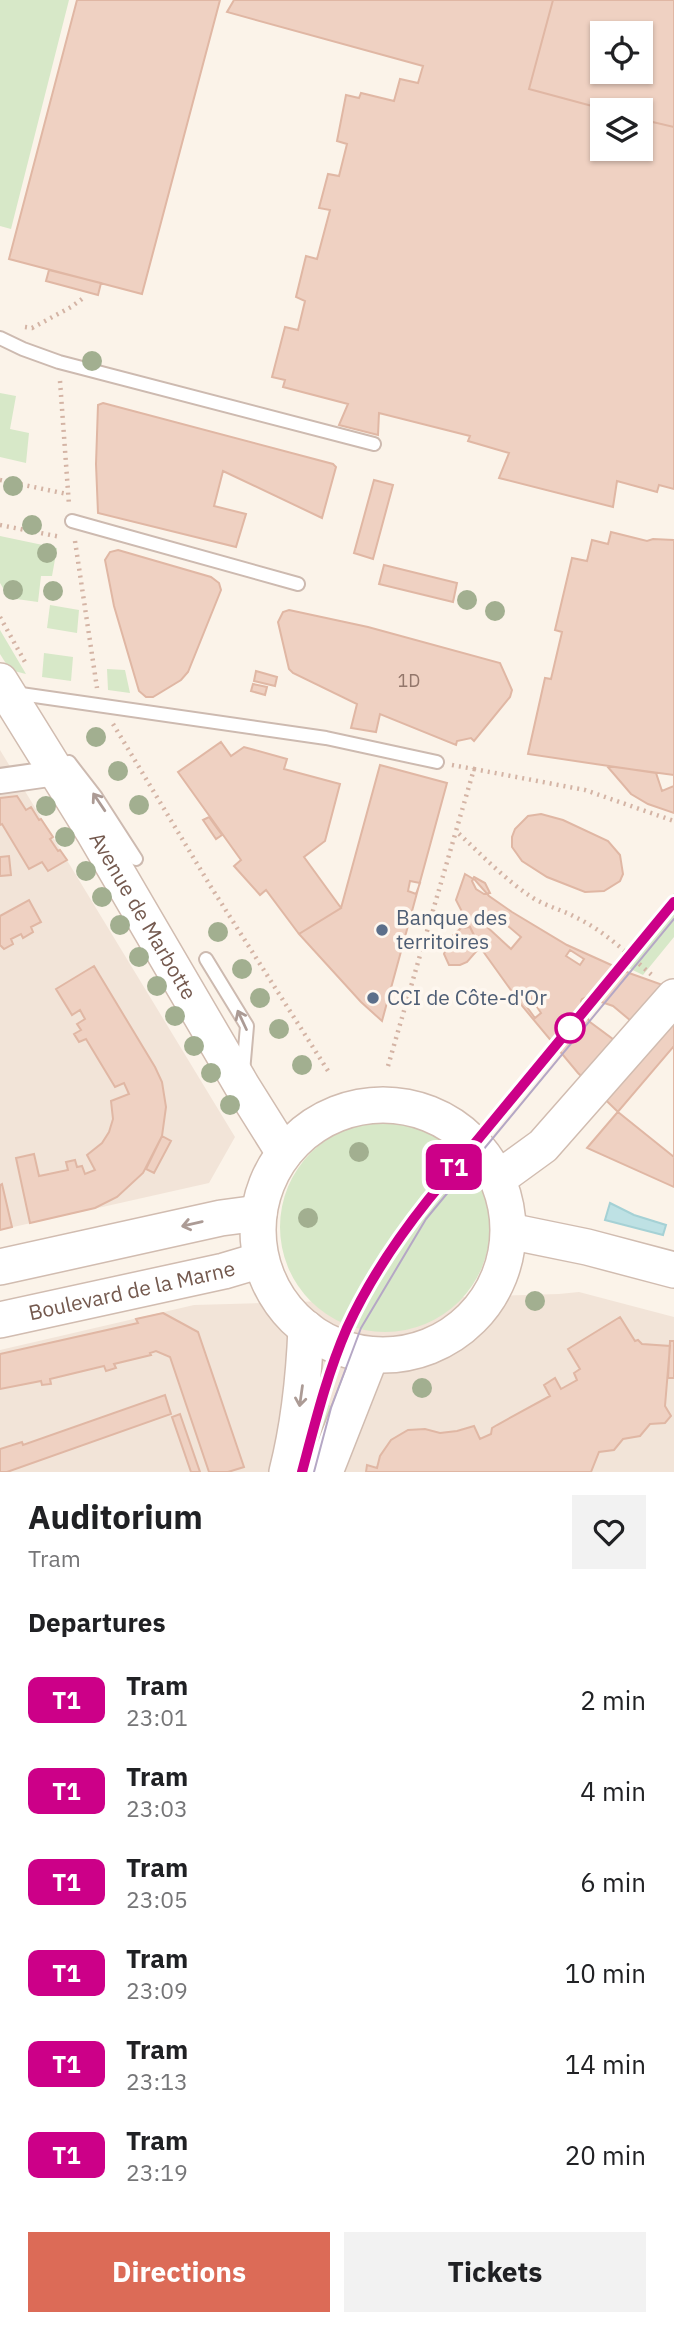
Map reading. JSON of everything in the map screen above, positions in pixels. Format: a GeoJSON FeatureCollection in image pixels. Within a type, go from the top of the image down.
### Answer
{"type":"FeatureCollection","features":[{"type":"Feature","properties":{"kind":"main road","name":"Avenue de Marbotte"},"geometry":{"type":"LineString","coordinates":[[3,686],[36,712],[56,774],[93,831],[284,1153]]}},
{"type":"Feature","properties":{"kind":"main road"},"geometry":{"type":"LineString","coordinates":[[499,1178],[543,1146],[665,987]]}},
{"type":"Feature","properties":{"kind":"main road"},"geometry":{"type":"LineString","coordinates":[[389,1104],[424,1111],[456,1127],[475,1143],[499,1178],[508,1214],[509,1231],[502,1272],[493,1291],[467,1323],[432,1345],[392,1355],[371,1355],[340,1348],[293,1317],[273,1291],[261,1260],[258,1236],[259,1213],[267,1181],[284,1153],[310,1128],[341,1111],[365,1105],[389,1104]]}},
{"type":"Feature","properties":{"kind":"main road"},"geometry":{"type":"LineString","coordinates":[[0,1267],[221,1218],[259,1213]]}},
{"type":"Feature","properties":{"kind":"main road"},"geometry":{"type":"LineString","coordinates":[[509,1231],[587,1247],[674,1270]]}},
{"type":"Feature","properties":{"kind":"main road","name":"Boulevard de la Marne"},"geometry":{"type":"LineString","coordinates":[[0,1320],[224,1271],[261,1260]]}},
{"type":"Feature","properties":{"kind":"main road"},"geometry":{"type":"LineString","coordinates":[[287,1472],[294,1446],[304,1372],[306,1328]]}},
{"type":"Feature","properties":{"kind":"main road"},"geometry":{"type":"LineString","coordinates":[[325,1472],[371,1355]]}},
{"type":"Feature","properties":{"kind":"street"},"geometry":{"type":"LineString","coordinates":[[0,781],[56,774]]}},
{"type":"Feature","properties":{"kind":"lane"},"geometry":{"type":"LineString","coordinates":[[0,338],[59,362],[374,444]]}},
{"type":"Feature","properties":{"kind":"lane"},"geometry":{"type":"LineString","coordinates":[[72,521],[298,584]]}},
{"type":"Feature","properties":{"kind":"lane"},"geometry":{"type":"LineString","coordinates":[[36,712],[326,738],[437,762]]}},
{"type":"Feature","properties":{"kind":"lane"},"geometry":{"type":"LineString","coordinates":[[36,712],[136,859]]}},
{"type":"Feature","properties":{"kind":"lane"},"geometry":{"type":"LineString","coordinates":[[206,959],[247,1026],[242,1086]]}},
{"type":"Feature","properties":{"kind":"path"},"geometry":{"type":"LineString","coordinates":[[19,326],[32,328],[82,299]]}},
{"type":"Feature","properties":{"kind":"path"},"geometry":{"type":"LineString","coordinates":[[0,480],[68,494]]}},
{"type":"Feature","properties":{"kind":"path"},"geometry":{"type":"LineString","coordinates":[[0,525],[75,540]]}},
{"type":"Feature","properties":{"kind":"path"},"geometry":{"type":"LineString","coordinates":[[0,617],[36,712]]}},
{"type":"Feature","properties":{"kind":"path"},"geometry":{"type":"LineString","coordinates":[[437,762],[585,790],[674,821]]}},
{"type":"Feature","properties":{"kind":"path"},"geometry":{"type":"LineString","coordinates":[[388,1066],[474,769]]}},
{"type":"Feature","properties":{"kind":"path"},"geometry":{"type":"LineString","coordinates":[[456,831],[522,890],[555,910],[578,918],[597,930],[665,987]]}},
{"type":"Feature","properties":{"kind":"shaded area"},"geometry":{"type":"Polygon","coordinates":[[[0,750],[235,1137],[209,1183],[0,1230],[0,750]]]}},
{"type":"Feature","properties":{"kind":"shaded area"},"geometry":{"type":"Polygon","coordinates":[[[579,1292],[674,1317],[674,1472],[0,1472],[0,1350],[194,1305],[579,1292]]]}},
{"type":"Feature","properties":{"kind":"green space"},"geometry":{"type":"Polygon","coordinates":[[[0,0],[69,0],[11,229],[0,226],[0,0]]]}},
{"type":"Feature","properties":{"kind":"green space"},"geometry":{"type":"Polygon","coordinates":[[[0,393],[16,396],[10,429],[29,433],[26,463],[0,457],[0,393]]]}},
{"type":"Feature","properties":{"kind":"green space"},"geometry":{"type":"Polygon","coordinates":[[[0,536],[57,548],[52,576],[41,576],[38,602],[9,598],[0,583],[0,536]]]}},
{"type":"Feature","properties":{"kind":"green space"},"geometry":{"type":"Polygon","coordinates":[[[50,605],[79,610],[77,633],[47,628],[50,605]]]}},
{"type":"Feature","properties":{"kind":"green space"},"geometry":{"type":"Polygon","coordinates":[[[0,630],[26,674],[10,670],[0,654],[0,630]]]}},
{"type":"Feature","properties":{"kind":"green space"},"geometry":{"type":"Polygon","coordinates":[[[44,653],[73,657],[71,681],[42,677],[44,653]]]}},
{"type":"Feature","properties":{"kind":"green space"},"geometry":{"type":"Polygon","coordinates":[[[107,669],[125,670],[130,693],[108,690],[107,669]]]}},
{"type":"Feature","properties":{"kind":"green space"},"geometry":{"type":"Polygon","coordinates":[[[674,893],[674,937],[643,975],[616,962],[674,893]]]}},
{"type":"Feature","properties":{"kind":"green space"},"geometry":{"type":"Polygon","coordinates":[[[385,1122],[425,1130],[459,1153],[482,1187],[490,1227],[482,1267],[459,1301],[425,1324],[385,1332],[345,1324],[311,1301],[288,1267],[280,1227],[288,1187],[311,1153],[345,1130],[385,1122]]]}},
{"type":"Feature","properties":{"kind":"green space"},"geometry":{"type":"Polygon","coordinates":[[[307,1397],[342,1410],[318,1472],[295,1472],[307,1397]]]}},
{"type":"Feature","properties":{"kind":"water"},"geometry":{"type":"Polygon","coordinates":[[[610,1203],[634,1215],[666,1225],[663,1235],[605,1220],[610,1203]]]}},
{"type":"Feature","properties":{"kind":"building"},"geometry":{"type":"Polygon","coordinates":[[[77,0],[220,0],[142,294],[9,259],[77,0]]]}},
{"type":"Feature","properties":{"kind":"building"},"geometry":{"type":"Polygon","coordinates":[[[234,0],[553,0],[529,89],[590,105],[590,161],[653,161],[653,122],[674,127],[674,489],[659,485],[657,492],[617,481],[613,507],[499,478],[509,453],[468,441],[470,436],[379,413],[378,435],[339,425],[348,404],[283,387],[285,380],[272,377],[285,327],[298,330],[305,301],[296,297],[306,256],[317,259],[330,210],[319,208],[328,174],[339,176],[347,144],[337,141],[346,95],[359,98],[361,93],[394,101],[400,79],[418,83],[423,66],[227,12],[234,0]]]}},
{"type":"Feature","properties":{"kind":"building"},"geometry":{"type":"Polygon","coordinates":[[[553,0],[674,0],[674,127],[653,122],[653,98],[590,98],[590,105],[529,89],[553,0]]]}},
{"type":"Feature","properties":{"kind":"building"},"geometry":{"type":"Polygon","coordinates":[[[49,270],[101,283],[98,295],[46,281],[49,270]]]}},
{"type":"Feature","properties":{"kind":"building"},"geometry":{"type":"Polygon","coordinates":[[[103,403],[333,464],[336,467],[322,518],[223,471],[214,506],[246,514],[236,547],[98,513],[98,405],[103,403]]]}},
{"type":"Feature","properties":{"kind":"building"},"geometry":{"type":"Polygon","coordinates":[[[374,480],[393,485],[373,559],[354,553],[374,480]]]}},
{"type":"Feature","properties":{"kind":"building"},"geometry":{"type":"Polygon","coordinates":[[[611,532],[647,541],[674,540],[674,786],[662,791],[656,773],[528,754],[545,678],[551,679],[562,632],[555,630],[572,558],[587,561],[592,540],[608,544],[611,532]]]}},
{"type":"Feature","properties":{"kind":"building"},"geometry":{"type":"Polygon","coordinates":[[[118,550],[211,577],[219,583],[221,590],[188,672],[181,680],[153,697],[146,697],[139,691],[114,606],[105,560],[110,552],[118,550]]]}},
{"type":"Feature","properties":{"kind":"building"},"geometry":{"type":"Polygon","coordinates":[[[384,565],[457,583],[453,602],[379,584],[384,565]]]}},
{"type":"Feature","properties":{"kind":"building"},"geometry":{"type":"Polygon","coordinates":[[[289,610],[368,627],[500,663],[512,690],[510,697],[474,741],[471,738],[457,741],[456,745],[380,714],[376,732],[351,728],[357,704],[289,669],[278,622],[283,612],[289,610]]]}},
{"type":"Feature","properties":{"kind":"building"},"geometry":{"type":"Polygon","coordinates":[[[256,671],[277,677],[275,686],[254,681],[256,671]]]}},
{"type":"Feature","properties":{"kind":"building"},"geometry":{"type":"Polygon","coordinates":[[[253,684],[267,687],[265,695],[251,691],[253,684]]]}},
{"type":"Feature","properties":{"kind":"building"},"geometry":{"type":"Polygon","coordinates":[[[221,742],[231,756],[244,747],[287,759],[284,769],[340,784],[325,841],[304,857],[341,908],[299,934],[266,890],[260,895],[234,866],[241,860],[178,772],[221,742]]]}},
{"type":"Feature","properties":{"kind":"building"},"geometry":{"type":"Polygon","coordinates":[[[380,765],[447,783],[382,1021],[299,934],[341,908],[380,765]]]}},
{"type":"Feature","properties":{"kind":"building"},"geometry":{"type":"Polygon","coordinates":[[[607,766],[674,775],[674,813],[648,804],[631,794],[607,766]]]}},
{"type":"Feature","properties":{"kind":"building"},"geometry":{"type":"Polygon","coordinates":[[[17,796],[26,810],[31,807],[39,820],[41,819],[53,837],[50,839],[67,860],[48,871],[42,862],[29,869],[2,824],[0,825],[0,798],[17,796]]]}},
{"type":"Feature","properties":{"kind":"building"},"geometry":{"type":"Polygon","coordinates":[[[541,814],[563,820],[608,841],[620,855],[623,874],[620,881],[604,891],[585,892],[547,877],[522,861],[512,847],[515,829],[528,816],[541,814]]]}},
{"type":"Feature","properties":{"kind":"building"},"geometry":{"type":"Polygon","coordinates":[[[209,817],[222,835],[216,839],[203,820],[209,817]]]}},
{"type":"Feature","properties":{"kind":"building"},"geometry":{"type":"Polygon","coordinates":[[[9,856],[11,875],[0,876],[0,857],[9,856]]]}},
{"type":"Feature","properties":{"kind":"building"},"geometry":{"type":"Polygon","coordinates":[[[465,874],[475,880],[489,896],[567,945],[629,973],[674,989],[674,1157],[618,1112],[578,1073],[523,1007],[480,947],[456,900],[465,874]],[[587,997],[581,1001],[590,1022],[621,1045],[643,1031],[613,1006],[587,997]]]}},
{"type":"Feature","properties":{"kind":"building"},"geometry":{"type":"Polygon","coordinates":[[[474,877],[485,883],[490,893],[484,894],[476,889],[472,881],[474,877]]]}},
{"type":"Feature","properties":{"kind":"building"},"geometry":{"type":"Polygon","coordinates":[[[410,881],[420,883],[416,894],[408,891],[410,881]]]}},
{"type":"Feature","properties":{"kind":"building"},"geometry":{"type":"Polygon","coordinates":[[[29,900],[41,922],[31,927],[33,932],[23,938],[21,934],[11,939],[13,944],[4,949],[0,945],[0,916],[29,900]]]}},
{"type":"Feature","properties":{"kind":"building"},"geometry":{"type":"Polygon","coordinates":[[[495,915],[521,937],[511,949],[485,925],[495,915]]]}},
{"type":"Feature","properties":{"kind":"building"},"geometry":{"type":"Polygon","coordinates":[[[470,927],[480,947],[467,962],[449,965],[444,954],[449,939],[461,928],[470,927]]]}},
{"type":"Feature","properties":{"kind":"building"},"geometry":{"type":"Polygon","coordinates":[[[570,950],[584,959],[580,965],[566,956],[570,950]]]}},
{"type":"Feature","properties":{"kind":"building"},"geometry":{"type":"Polygon","coordinates":[[[94,966],[162,1082],[166,1107],[162,1136],[143,1173],[117,1197],[95,1208],[30,1223],[16,1158],[34,1154],[39,1176],[68,1170],[66,1162],[75,1160],[77,1167],[82,1166],[85,1174],[95,1170],[87,1155],[102,1143],[109,1132],[113,1119],[111,1101],[129,1094],[124,1083],[115,1087],[86,1039],[79,1042],[74,1034],[81,1030],[77,1024],[85,1019],[80,1010],[72,1015],[56,989],[94,966]]]}},
{"type":"Feature","properties":{"kind":"building"},"geometry":{"type":"Polygon","coordinates":[[[531,998],[541,1013],[535,1018],[524,1003],[531,998]]]}},
{"type":"Feature","properties":{"kind":"building"},"geometry":{"type":"Polygon","coordinates":[[[674,1046],[674,1187],[587,1148],[674,1046]]]}},
{"type":"Feature","properties":{"kind":"building"},"geometry":{"type":"Polygon","coordinates":[[[162,1136],[171,1141],[154,1173],[146,1169],[162,1136]]]}},
{"type":"Feature","properties":{"kind":"building"},"geometry":{"type":"Polygon","coordinates":[[[2,1184],[12,1227],[0,1230],[0,1185],[2,1184]]]}},
{"type":"Feature","properties":{"kind":"building"},"geometry":{"type":"Polygon","coordinates":[[[163,1313],[198,1332],[244,1467],[228,1472],[209,1472],[170,1357],[156,1351],[150,1353],[151,1355],[114,1364],[116,1368],[106,1371],[104,1366],[50,1379],[51,1384],[42,1385],[41,1381],[0,1389],[0,1354],[138,1323],[136,1319],[163,1313]]]}},
{"type":"Feature","properties":{"kind":"building"},"geometry":{"type":"Polygon","coordinates":[[[620,1317],[635,1341],[670,1346],[665,1406],[671,1416],[665,1423],[650,1424],[640,1436],[623,1439],[614,1450],[599,1452],[591,1472],[366,1472],[367,1465],[377,1468],[380,1456],[391,1440],[408,1430],[425,1429],[440,1433],[474,1426],[480,1439],[491,1434],[492,1428],[550,1396],[544,1385],[555,1378],[561,1389],[577,1380],[574,1373],[580,1369],[568,1349],[620,1317]]]}},
{"type":"Feature","properties":{"kind":"building"},"geometry":{"type":"Polygon","coordinates":[[[670,1341],[674,1341],[674,1378],[668,1378],[670,1341]]]}},
{"type":"Feature","properties":{"kind":"building"},"geometry":{"type":"Polygon","coordinates":[[[165,1395],[171,1414],[7,1472],[0,1472],[0,1449],[22,1442],[23,1445],[165,1395]]]}},
{"type":"Feature","properties":{"kind":"building"},"geometry":{"type":"Polygon","coordinates":[[[180,1414],[200,1472],[191,1472],[172,1417],[180,1414]]]}},
{"type":"Feature","properties":{"kind":"tram line"},"geometry":{"type":"LineString","coordinates":[[302,1472],[340,1345],[364,1294],[384,1262],[427,1200],[674,902]]}},
{"type":"Feature","properties":{"kind":"tram line","name":"T1"},"geometry":{"type":"LineString","coordinates":[[302,1472],[320,1405],[348,1326],[391,1249],[428,1200],[674,902]]}},
{"type":"Feature","properties":{"kind":"tram line"},"geometry":{"type":"LineString","coordinates":[[314,1472],[331,1408],[361,1328],[426,1219],[674,919]]}},
{"type":"Feature","properties":{"kind":"place","name":"Banque des territoires"},"geometry":{"type":"Point","coordinates":[382,930]}},
{"type":"Feature","properties":{"kind":"place","name":"CCI de Côte-d'Or"},"geometry":{"type":"Point","coordinates":[373,998]}}]}
